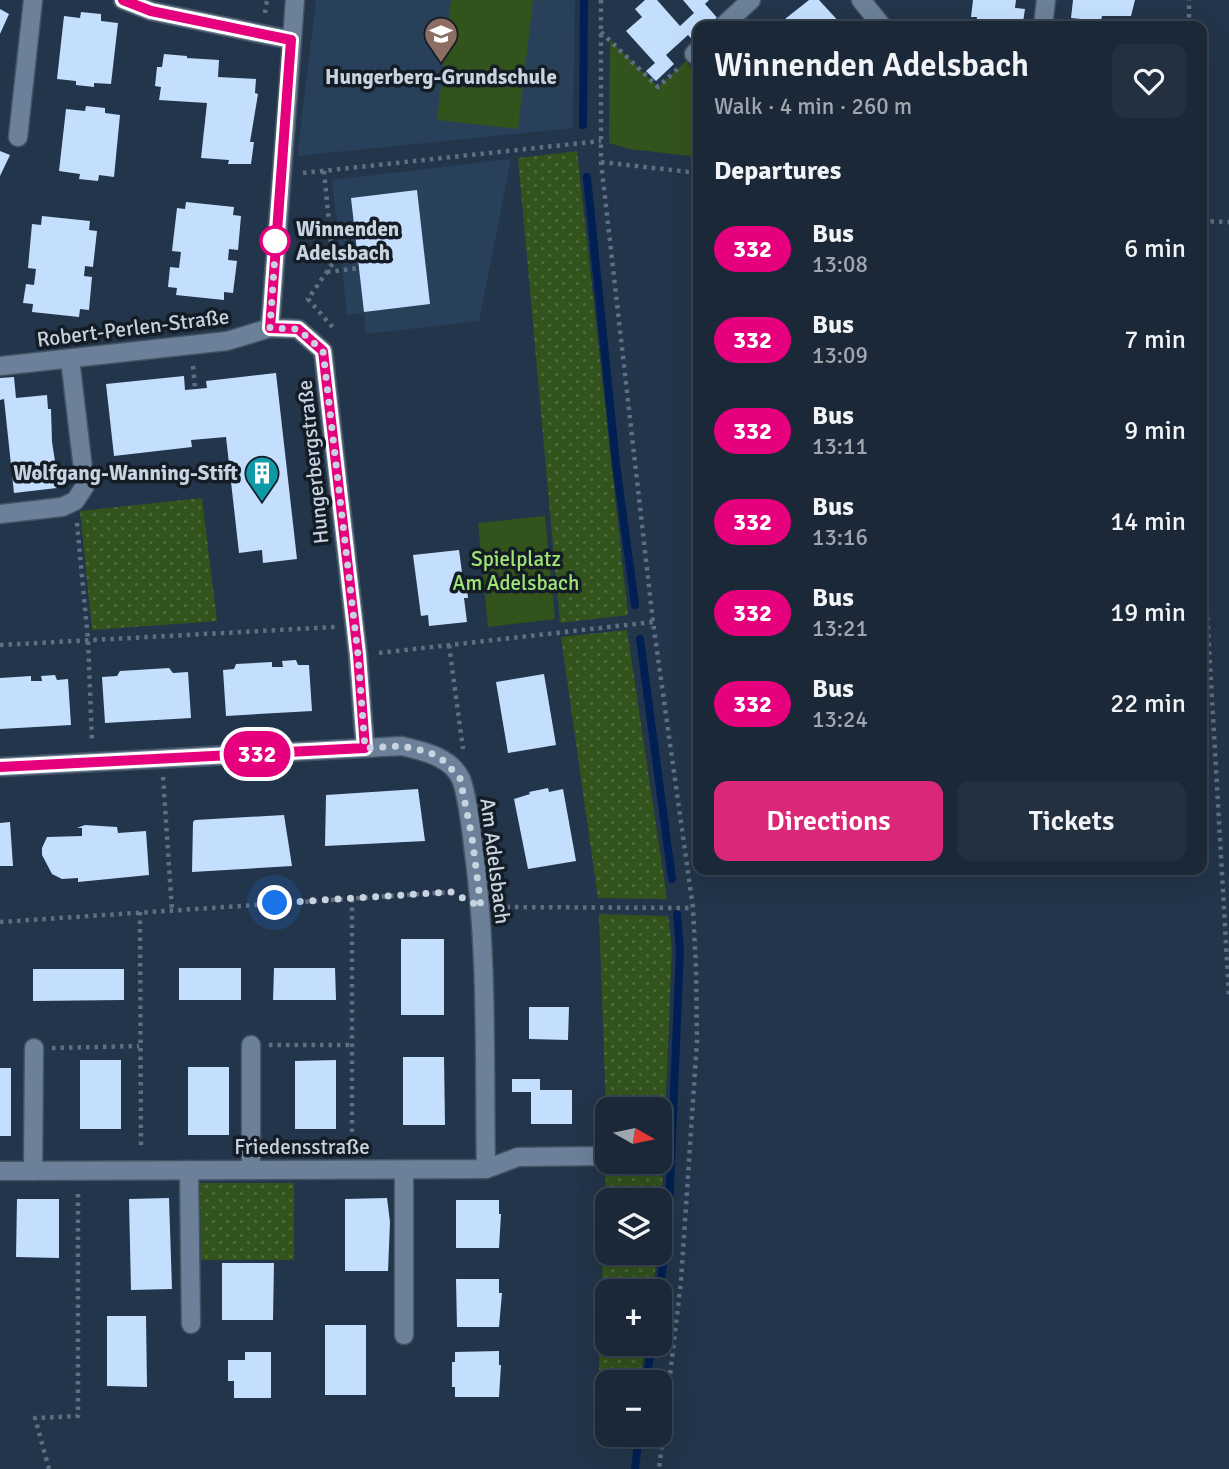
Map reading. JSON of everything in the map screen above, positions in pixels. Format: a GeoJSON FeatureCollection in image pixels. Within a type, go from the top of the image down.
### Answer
{"type":"FeatureCollection","features":[{"type":"Feature","properties":{"kind":"street"},"geometry":{"type":"LineString","coordinates":[[18,137],[33,0]]}},
{"type":"Feature","properties":{"kind":"street"},"geometry":{"type":"LineString","coordinates":[[123,0],[151,11],[291,40]]}},
{"type":"Feature","properties":{"kind":"street"},"geometry":{"type":"LineString","coordinates":[[270,328],[295,0]]}},
{"type":"Feature","properties":{"kind":"street"},"geometry":{"type":"LineString","coordinates":[[728,21],[751,0]]}},
{"type":"Feature","properties":{"kind":"street"},"geometry":{"type":"LineString","coordinates":[[861,0],[878,21]]}},
{"type":"Feature","properties":{"kind":"street"},"geometry":{"type":"LineString","coordinates":[[1044,21],[1046,0]]}},
{"type":"Feature","properties":{"kind":"street","name":"Robert-Perlen-Straße"},"geometry":{"type":"LineString","coordinates":[[0,366],[227,341],[270,328]]}},
{"type":"Feature","properties":{"kind":"street","name":"Hungerbergstraße"},"geometry":{"type":"LineString","coordinates":[[270,328],[298,329],[323,351],[358,655],[365,748]]}},
{"type":"Feature","properties":{"kind":"street"},"geometry":{"type":"LineString","coordinates":[[0,514],[62,507],[75,501],[85,486],[70,359]]}},
{"type":"Feature","properties":{"kind":"street","name":"Am Adelsbach"},"geometry":{"type":"LineString","coordinates":[[0,767],[402,746],[429,752],[444,761],[460,778],[472,837],[481,907],[486,1169]]}},
{"type":"Feature","properties":{"kind":"street"},"geometry":{"type":"LineString","coordinates":[[251,1045],[251,1170]]}},
{"type":"Feature","properties":{"kind":"street"},"geometry":{"type":"LineString","coordinates":[[33,1171],[34,1048]]}},
{"type":"Feature","properties":{"kind":"street","name":"Friedensstraße"},"geometry":{"type":"LineString","coordinates":[[0,1171],[486,1169],[518,1157],[595,1156]]}},
{"type":"Feature","properties":{"kind":"street"},"geometry":{"type":"LineString","coordinates":[[189,1170],[191,1324]]}},
{"type":"Feature","properties":{"kind":"street"},"geometry":{"type":"LineString","coordinates":[[404,1170],[404,1335]]}},
{"type":"Feature","properties":{"kind":"path"},"geometry":{"type":"LineString","coordinates":[[601,0],[601,162],[653,622],[693,908],[697,1041],[694,1110],[681,1282],[659,1469]]}},
{"type":"Feature","properties":{"kind":"path"},"geometry":{"type":"LineString","coordinates":[[1189,0],[1189,21]]}},
{"type":"Feature","properties":{"kind":"path"},"geometry":{"type":"LineString","coordinates":[[601,32],[658,88],[693,55]]}},
{"type":"Feature","properties":{"kind":"path"},"geometry":{"type":"LineString","coordinates":[[308,299],[333,262],[324,171],[601,141]]}},
{"type":"Feature","properties":{"kind":"path"},"geometry":{"type":"LineString","coordinates":[[601,162],[693,172]]}},
{"type":"Feature","properties":{"kind":"path"},"geometry":{"type":"LineString","coordinates":[[1207,221],[1229,222]]}},
{"type":"Feature","properties":{"kind":"path"},"geometry":{"type":"LineString","coordinates":[[326,272],[359,268]]}},
{"type":"Feature","properties":{"kind":"path"},"geometry":{"type":"LineString","coordinates":[[75,501],[88,640],[93,762]]}},
{"type":"Feature","properties":{"kind":"path"},"geometry":{"type":"LineString","coordinates":[[1207,611],[1229,996]]}},
{"type":"Feature","properties":{"kind":"path"},"geometry":{"type":"LineString","coordinates":[[358,655],[653,622]]}},
{"type":"Feature","properties":{"kind":"path"},"geometry":{"type":"LineString","coordinates":[[0,645],[354,626]]}},
{"type":"Feature","properties":{"kind":"path"},"geometry":{"type":"LineString","coordinates":[[449,645],[464,759],[460,778]]}},
{"type":"Feature","properties":{"kind":"path"},"geometry":{"type":"LineString","coordinates":[[162,759],[172,910]]}},
{"type":"Feature","properties":{"kind":"path"},"geometry":{"type":"LineString","coordinates":[[0,922],[451,892],[481,907],[693,908]]}},
{"type":"Feature","properties":{"kind":"path"},"geometry":{"type":"LineString","coordinates":[[352,898],[352,1170]]}},
{"type":"Feature","properties":{"kind":"path"},"geometry":{"type":"LineString","coordinates":[[140,912],[141,1170]]}},
{"type":"Feature","properties":{"kind":"path"},"geometry":{"type":"LineString","coordinates":[[251,1045],[352,1045]]}},
{"type":"Feature","properties":{"kind":"path"},"geometry":{"type":"LineString","coordinates":[[34,1048],[139,1046]]}},
{"type":"Feature","properties":{"kind":"path"},"geometry":{"type":"LineString","coordinates":[[49,1469],[35,1418],[78,1416],[78,1171]]}},
{"type":"Feature","properties":{"kind":"shaded area","name":"Hungerberg-Grundschule"},"geometry":{"type":"Polygon","coordinates":[[[316,0],[575,0],[573,128],[297,156],[316,0]]]}},
{"type":"Feature","properties":{"kind":"shaded area"},"geometry":{"type":"Polygon","coordinates":[[[511,159],[479,321],[366,334],[364,313],[347,315],[332,180],[511,159]]]}},
{"type":"Feature","properties":{"kind":"green space"},"geometry":{"type":"Polygon","coordinates":[[[451,0],[533,0],[518,129],[437,120],[451,0]]]}},
{"type":"Feature","properties":{"kind":"green space"},"geometry":{"type":"Polygon","coordinates":[[[610,40],[658,87],[686,61],[693,69],[693,156],[630,149],[609,143],[610,40]]]}},
{"type":"Feature","properties":{"kind":"green space"},"geometry":{"type":"Polygon","coordinates":[[[577,151],[628,615],[560,623],[518,158],[577,151]]]}},
{"type":"Feature","properties":{"kind":"green space"},"geometry":{"type":"Polygon","coordinates":[[[202,498],[217,621],[92,630],[80,511],[202,498]]]}},
{"type":"Feature","properties":{"kind":"green space","name":"Spielplatz Am Adelsbach"},"geometry":{"type":"Polygon","coordinates":[[[545,516],[555,619],[488,627],[478,523],[545,516]]]}},
{"type":"Feature","properties":{"kind":"green space"},"geometry":{"type":"Polygon","coordinates":[[[627,630],[667,899],[598,898],[561,637],[627,630]]]}},
{"type":"Feature","properties":{"kind":"green space"},"geometry":{"type":"Polygon","coordinates":[[[599,914],[668,916],[672,948],[666,1097],[606,1097],[599,914]]]}},
{"type":"Feature","properties":{"kind":"green space"},"geometry":{"type":"Polygon","coordinates":[[[606,1174],[663,1174],[662,1188],[605,1188],[606,1174]]]}},
{"type":"Feature","properties":{"kind":"green space"},"geometry":{"type":"Polygon","coordinates":[[[200,1183],[294,1183],[294,1260],[201,1260],[200,1183]]]}},
{"type":"Feature","properties":{"kind":"green space"},"geometry":{"type":"Polygon","coordinates":[[[603,1265],[656,1265],[654,1279],[602,1279],[603,1265]]]}},
{"type":"Feature","properties":{"kind":"green space"},"geometry":{"type":"Polygon","coordinates":[[[600,1356],[643,1356],[642,1370],[599,1370],[600,1356]]]}},
{"type":"Feature","properties":{"kind":"building"},"geometry":{"type":"Polygon","coordinates":[[[645,0],[657,0],[680,26],[694,13],[683,0],[709,0],[705,4],[720,21],[693,21],[693,36],[691,38],[688,35],[666,55],[674,64],[656,81],[646,71],[655,63],[626,31],[642,17],[635,9],[645,0]]]}},
{"type":"Feature","properties":{"kind":"building"},"geometry":{"type":"Polygon","coordinates":[[[809,0],[819,0],[838,21],[786,21],[785,19],[809,0]]]}},
{"type":"Feature","properties":{"kind":"building"},"geometry":{"type":"Polygon","coordinates":[[[973,0],[1016,0],[1015,8],[1025,9],[1023,21],[977,21],[977,17],[971,17],[973,0]]]}},
{"type":"Feature","properties":{"kind":"building"},"geometry":{"type":"Polygon","coordinates":[[[1073,0],[1135,0],[1131,16],[1102,16],[1101,21],[1071,18],[1073,0]]]}},
{"type":"Feature","properties":{"kind":"building"},"geometry":{"type":"Polygon","coordinates":[[[0,9],[9,14],[0,34],[0,9]]]}},
{"type":"Feature","properties":{"kind":"building"},"geometry":{"type":"Polygon","coordinates":[[[81,12],[101,14],[101,21],[118,23],[111,84],[94,83],[94,87],[57,79],[64,16],[80,18],[81,12]]]}},
{"type":"Feature","properties":{"kind":"building"},"geometry":{"type":"Polygon","coordinates":[[[164,54],[219,60],[218,77],[256,79],[255,93],[258,94],[250,142],[254,142],[251,164],[228,164],[229,160],[201,158],[207,103],[159,100],[161,87],[155,86],[157,67],[162,67],[164,54]]]}},
{"type":"Feature","properties":{"kind":"building"},"geometry":{"type":"Polygon","coordinates":[[[86,106],[105,108],[105,113],[120,115],[114,177],[99,175],[98,181],[79,179],[80,174],[59,171],[66,109],[85,111],[86,106]]]}},
{"type":"Feature","properties":{"kind":"building"},"geometry":{"type":"Polygon","coordinates":[[[0,151],[10,155],[0,176],[0,151]]]}},
{"type":"Feature","properties":{"kind":"building"},"geometry":{"type":"Polygon","coordinates":[[[417,190],[430,304],[364,312],[351,198],[417,190]]]}},
{"type":"Feature","properties":{"kind":"building"},"geometry":{"type":"Polygon","coordinates":[[[186,202],[234,207],[233,215],[241,216],[238,250],[229,249],[228,260],[237,261],[233,293],[224,292],[224,300],[176,295],[177,288],[168,287],[170,267],[179,268],[181,252],[172,251],[177,208],[185,209],[186,202]]]}},
{"type":"Feature","properties":{"kind":"building"},"geometry":{"type":"Polygon","coordinates":[[[42,216],[90,221],[89,230],[97,231],[93,267],[85,266],[84,276],[92,277],[89,310],[80,309],[79,317],[32,312],[33,304],[23,303],[26,284],[34,285],[36,269],[28,268],[32,224],[41,225],[42,216]]]}},
{"type":"Feature","properties":{"kind":"building","name":"Wolfgang-Wanning-Stift"},"geometry":{"type":"Polygon","coordinates":[[[276,373],[297,559],[263,563],[262,550],[239,553],[226,437],[191,440],[192,447],[114,456],[106,384],[184,376],[185,390],[207,388],[206,381],[276,373]]]}},
{"type":"Feature","properties":{"kind":"building"},"geometry":{"type":"Polygon","coordinates":[[[14,377],[16,398],[47,395],[48,409],[51,409],[57,488],[14,493],[4,399],[0,400],[0,378],[14,377]]]}},
{"type":"Feature","properties":{"kind":"building"},"geometry":{"type":"Polygon","coordinates":[[[459,550],[468,598],[464,598],[467,622],[429,626],[428,615],[421,616],[413,555],[459,550]]]}},
{"type":"Feature","properties":{"kind":"building"},"geometry":{"type":"Polygon","coordinates":[[[296,660],[298,665],[309,665],[312,711],[226,716],[223,670],[234,669],[236,664],[272,662],[272,667],[283,667],[282,661],[296,660]]]}},
{"type":"Feature","properties":{"kind":"building"},"geometry":{"type":"Polygon","coordinates":[[[169,668],[173,673],[188,672],[191,718],[105,723],[102,677],[117,676],[120,671],[169,668]]]}},
{"type":"Feature","properties":{"kind":"building"},"geometry":{"type":"Polygon","coordinates":[[[544,674],[556,745],[508,753],[496,682],[544,674]]]}},
{"type":"Feature","properties":{"kind":"building"},"geometry":{"type":"Polygon","coordinates":[[[55,675],[57,680],[68,679],[71,725],[0,729],[0,678],[31,676],[31,681],[42,681],[41,676],[55,675]]]}},
{"type":"Feature","properties":{"kind":"building"},"geometry":{"type":"Polygon","coordinates":[[[548,788],[549,792],[563,789],[576,861],[528,869],[514,799],[548,788]]]}},
{"type":"Feature","properties":{"kind":"building"},"geometry":{"type":"Polygon","coordinates":[[[418,789],[425,841],[325,846],[326,795],[418,789]]]}},
{"type":"Feature","properties":{"kind":"building"},"geometry":{"type":"Polygon","coordinates":[[[284,815],[292,866],[192,872],[195,820],[284,815]]]}},
{"type":"Feature","properties":{"kind":"building"},"geometry":{"type":"Polygon","coordinates":[[[10,822],[13,866],[0,866],[0,823],[10,822]]]}},
{"type":"Feature","properties":{"kind":"building"},"geometry":{"type":"Polygon","coordinates":[[[85,825],[117,827],[118,833],[146,831],[149,875],[78,882],[78,878],[62,879],[52,874],[42,855],[47,837],[82,836],[82,828],[77,828],[85,825]]]}},
{"type":"Feature","properties":{"kind":"building"},"geometry":{"type":"Polygon","coordinates":[[[401,939],[444,939],[444,1015],[401,1015],[401,939]]]}},
{"type":"Feature","properties":{"kind":"building"},"geometry":{"type":"Polygon","coordinates":[[[179,968],[241,968],[241,1000],[179,1000],[179,968]]]}},
{"type":"Feature","properties":{"kind":"building"},"geometry":{"type":"Polygon","coordinates":[[[274,968],[335,968],[336,1000],[273,1000],[274,968]]]}},
{"type":"Feature","properties":{"kind":"building"},"geometry":{"type":"Polygon","coordinates":[[[33,969],[124,969],[124,1000],[33,1001],[33,969]]]}},
{"type":"Feature","properties":{"kind":"building"},"geometry":{"type":"Polygon","coordinates":[[[529,1007],[569,1007],[568,1040],[529,1039],[529,1007]]]}},
{"type":"Feature","properties":{"kind":"building"},"geometry":{"type":"Polygon","coordinates":[[[403,1057],[444,1057],[445,1125],[403,1125],[403,1057]]]}},
{"type":"Feature","properties":{"kind":"building"},"geometry":{"type":"Polygon","coordinates":[[[80,1060],[121,1060],[121,1129],[80,1129],[80,1060]]]}},
{"type":"Feature","properties":{"kind":"building"},"geometry":{"type":"Polygon","coordinates":[[[336,1060],[336,1129],[295,1129],[295,1061],[336,1060]]]}},
{"type":"Feature","properties":{"kind":"building"},"geometry":{"type":"Polygon","coordinates":[[[188,1067],[229,1067],[229,1135],[188,1135],[188,1067]]]}},
{"type":"Feature","properties":{"kind":"building"},"geometry":{"type":"Polygon","coordinates":[[[0,1068],[11,1068],[11,1136],[0,1136],[0,1068]]]}},
{"type":"Feature","properties":{"kind":"building"},"geometry":{"type":"Polygon","coordinates":[[[512,1079],[540,1079],[540,1090],[572,1090],[572,1124],[531,1124],[531,1092],[512,1092],[512,1079]]]}},
{"type":"Feature","properties":{"kind":"building"},"geometry":{"type":"Polygon","coordinates":[[[169,1198],[172,1289],[131,1290],[129,1199],[169,1198]]]}},
{"type":"Feature","properties":{"kind":"building"},"geometry":{"type":"Polygon","coordinates":[[[387,1198],[390,1222],[388,1271],[345,1271],[345,1199],[387,1198]]]}},
{"type":"Feature","properties":{"kind":"building"},"geometry":{"type":"Polygon","coordinates":[[[17,1199],[59,1199],[59,1258],[16,1257],[17,1199]]]}},
{"type":"Feature","properties":{"kind":"building"},"geometry":{"type":"Polygon","coordinates":[[[456,1200],[499,1200],[499,1248],[456,1248],[456,1200]]]}},
{"type":"Feature","properties":{"kind":"building"},"geometry":{"type":"Polygon","coordinates":[[[222,1263],[274,1263],[273,1320],[222,1320],[222,1263]]]}},
{"type":"Feature","properties":{"kind":"building"},"geometry":{"type":"Polygon","coordinates":[[[456,1279],[499,1279],[499,1293],[502,1293],[499,1327],[457,1327],[456,1279]]]}},
{"type":"Feature","properties":{"kind":"building"},"geometry":{"type":"Polygon","coordinates":[[[107,1316],[146,1316],[147,1387],[107,1386],[107,1316]]]}},
{"type":"Feature","properties":{"kind":"building"},"geometry":{"type":"Polygon","coordinates":[[[325,1325],[366,1325],[366,1395],[325,1395],[325,1325]]]}},
{"type":"Feature","properties":{"kind":"building"},"geometry":{"type":"Polygon","coordinates":[[[499,1351],[499,1397],[455,1397],[455,1387],[452,1387],[452,1362],[455,1362],[455,1352],[499,1351]]]}},
{"type":"Feature","properties":{"kind":"building"},"geometry":{"type":"Polygon","coordinates":[[[245,1352],[271,1352],[271,1398],[234,1398],[234,1381],[228,1381],[228,1360],[245,1360],[245,1352]]]}},
{"type":"Feature","properties":{"kind":"waterway"},"geometry":{"type":"LineString","coordinates":[[583,125],[584,0]]}},
{"type":"Feature","properties":{"kind":"waterway"},"geometry":{"type":"LineString","coordinates":[[587,177],[616,464],[635,605]]}},
{"type":"Feature","properties":{"kind":"waterway"},"geometry":{"type":"LineString","coordinates":[[640,639],[672,879]]}},
{"type":"Feature","properties":{"kind":"waterway"},"geometry":{"type":"LineString","coordinates":[[661,1279],[668,1231],[680,951],[677,914]]}},
{"type":"Feature","properties":{"kind":"waterway"},"geometry":{"type":"LineString","coordinates":[[648,1370],[650,1356]]}},
{"type":"Feature","properties":{"kind":"waterway"},"geometry":{"type":"LineString","coordinates":[[635,1469],[638,1447]]}},
{"type":"Feature","properties":{"kind":"bus line","name":"332"},"geometry":{"type":"LineString","coordinates":[[0,767],[365,748],[358,655],[323,351],[298,329],[270,328],[291,40],[151,11],[123,0]]}},
{"type":"Feature","properties":{"kind":"place","name":"Hungerberg-Grundschule"},"geometry":{"type":"Point","coordinates":[441,64]}},
{"type":"Feature","properties":{"kind":"place","name":"Winnenden Adelsbach"},"geometry":{"type":"Point","coordinates":[275,241]}},
{"type":"Feature","properties":{"kind":"place","name":"Wolfgang-Wanning-Stift"},"geometry":{"type":"Point","coordinates":[262,503]}},
{"type":"Feature","properties":{"kind":"route"},"geometry":{"type":"LineString","coordinates":[[275,241],[276,239],[270,328],[298,329],[323,351],[358,655],[365,748],[402,746],[429,752],[444,761],[460,778],[472,837],[481,907],[451,892],[275,903]]}}]}
